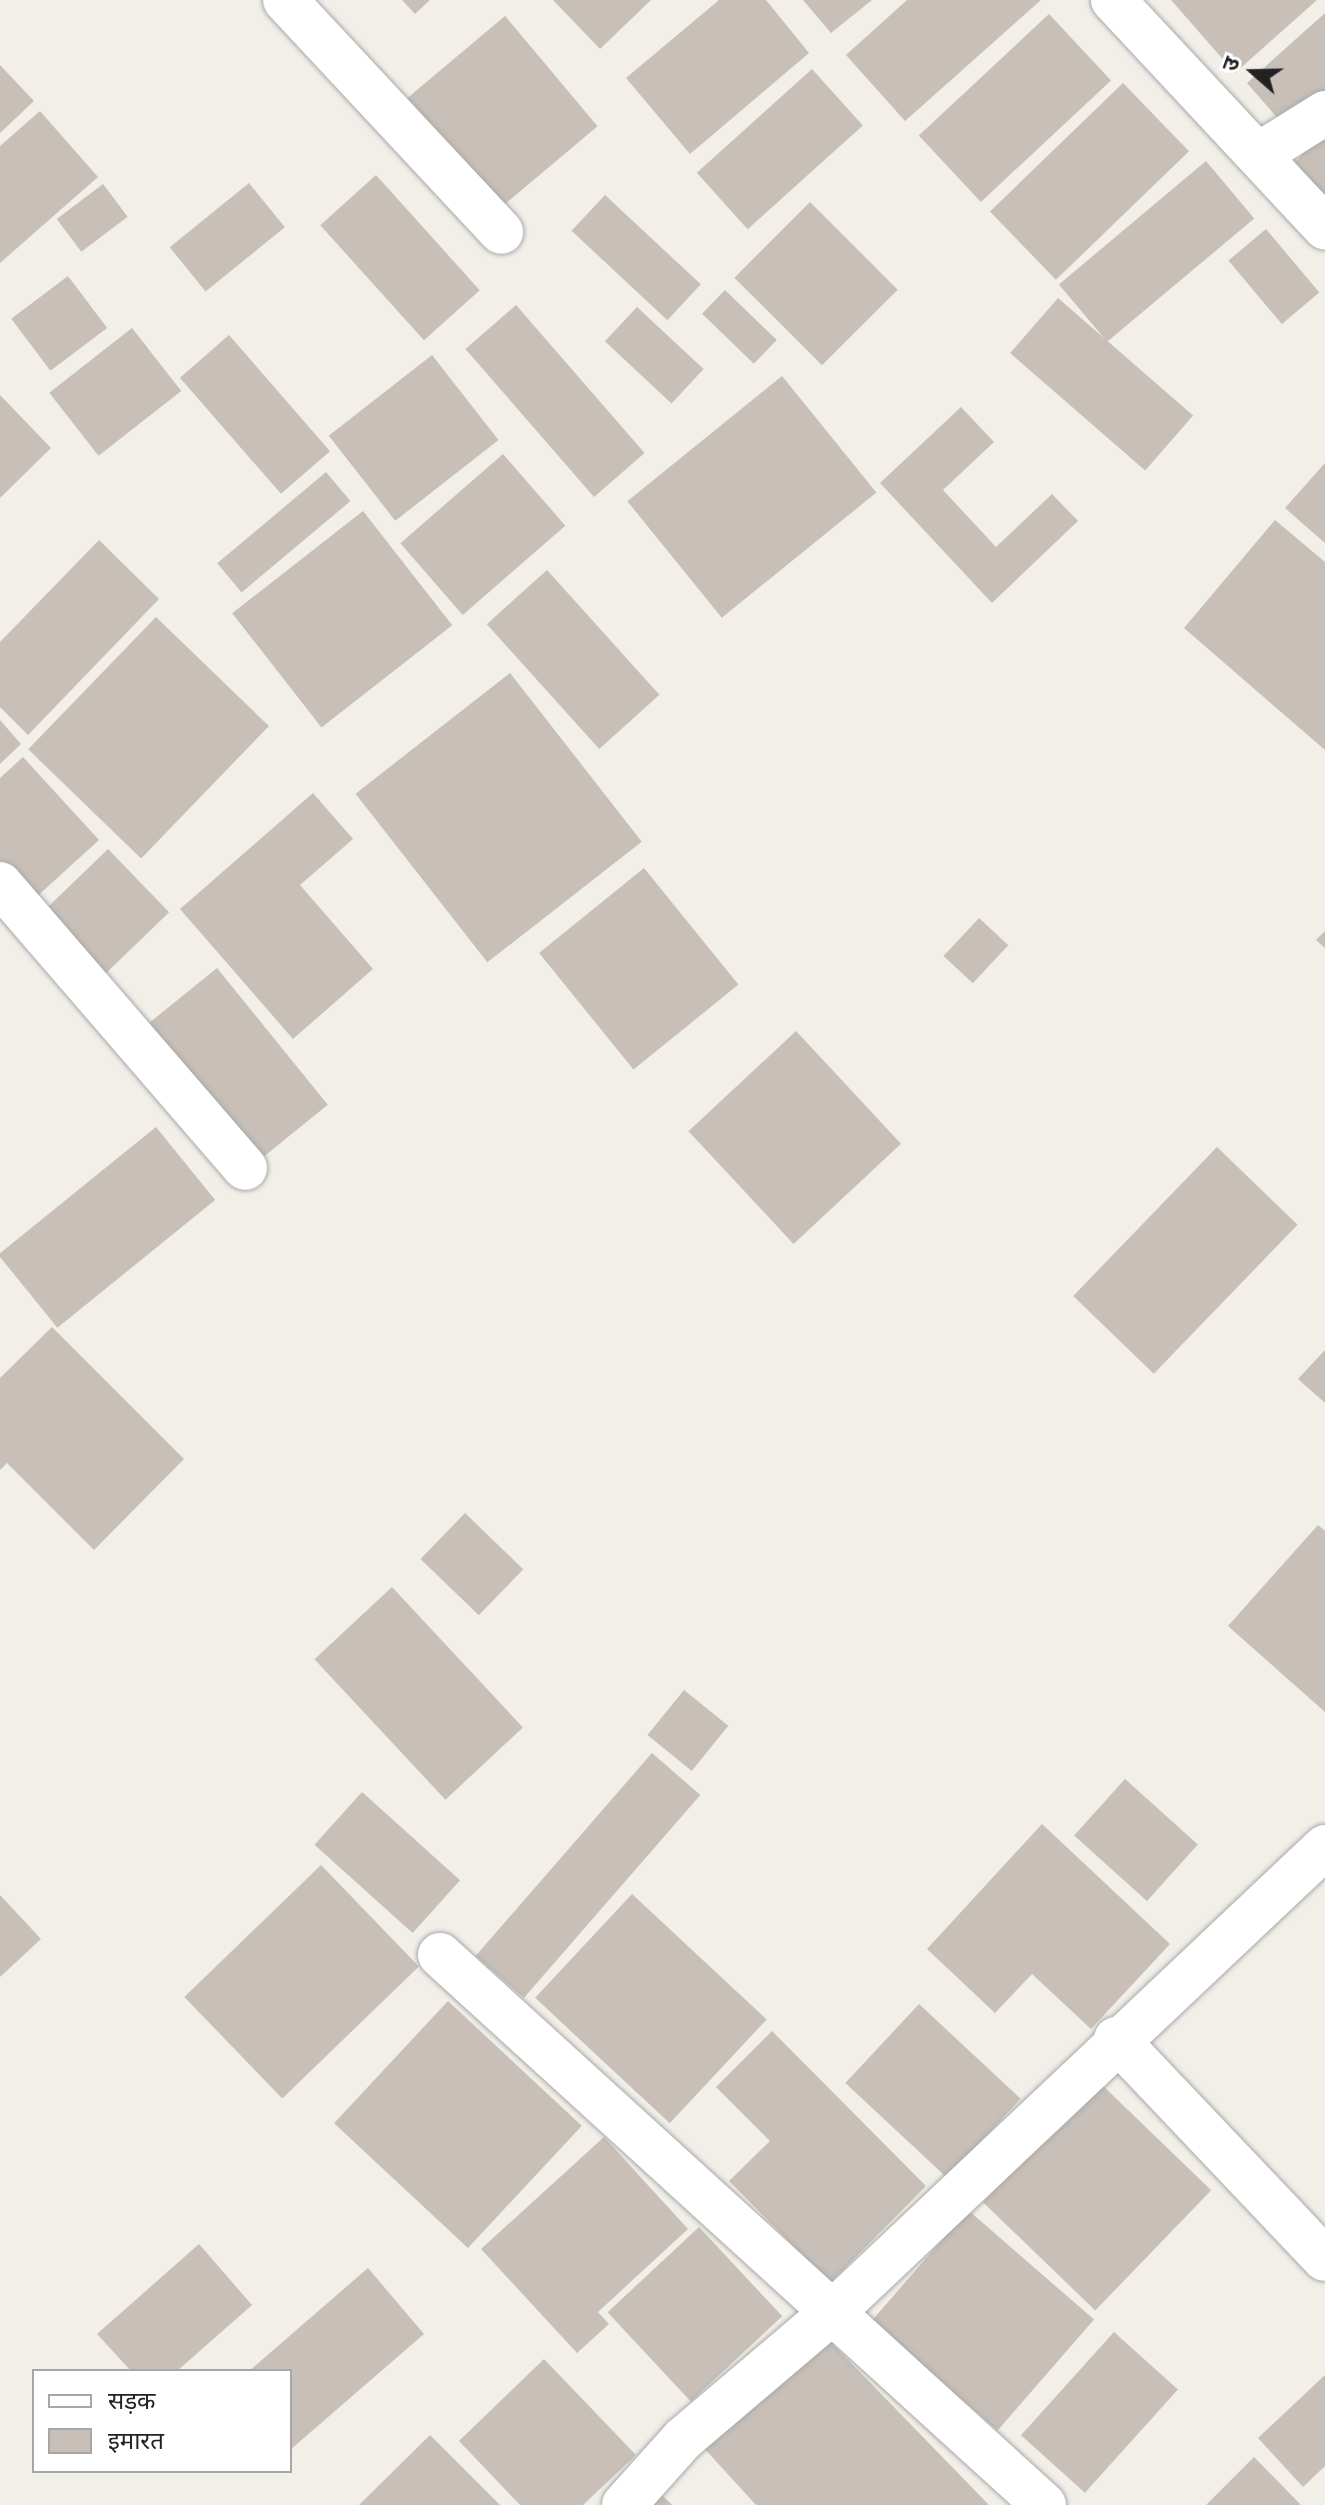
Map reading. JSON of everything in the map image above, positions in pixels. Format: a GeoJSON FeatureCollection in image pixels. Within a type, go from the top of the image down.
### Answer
{"type":"FeatureCollection","features":[{"type":"Feature","properties":{"kind":"street"},"geometry":{"type":"LineString","coordinates":[[285,0],[501,232]]}},
{"type":"Feature","properties":{"kind":"street"},"geometry":{"type":"LineString","coordinates":[[1113,0],[1325,227]]}},
{"type":"Feature","properties":{"kind":"street"},"geometry":{"type":"LineString","coordinates":[[1258,155],[1325,113]]}},
{"type":"Feature","properties":{"kind":"street"},"geometry":{"type":"LineString","coordinates":[[0,884],[245,1168]]}},
{"type":"Feature","properties":{"kind":"street"},"geometry":{"type":"LineString","coordinates":[[624,2505],[683,2439],[833,2312],[1116,2039],[1325,1847]]}},
{"type":"Feature","properties":{"kind":"street"},"geometry":{"type":"LineString","coordinates":[[440,1955],[1044,2505]]}},
{"type":"Feature","properties":{"kind":"street"},"geometry":{"type":"LineString","coordinates":[[1116,2039],[1325,2259]]}},
{"type":"Feature","properties":{"kind":"building"},"geometry":{"type":"Polygon","coordinates":[[[402,0],[430,0],[415,14],[402,0]]]}},
{"type":"Feature","properties":{"kind":"building"},"geometry":{"type":"Polygon","coordinates":[[[553,0],[651,0],[600,49],[553,0]]]}},
{"type":"Feature","properties":{"kind":"building"},"geometry":{"type":"Polygon","coordinates":[[[719,0],[766,0],[809,53],[690,154],[626,78],[719,0]]]}},
{"type":"Feature","properties":{"kind":"building"},"geometry":{"type":"Polygon","coordinates":[[[803,0],[872,0],[831,33],[803,0]]]}},
{"type":"Feature","properties":{"kind":"building"},"geometry":{"type":"Polygon","coordinates":[[[907,0],[1041,0],[905,121],[846,55],[907,0]]]}},
{"type":"Feature","properties":{"kind":"building"},"geometry":{"type":"Polygon","coordinates":[[[1171,0],[1317,0],[1235,73],[1171,0]]]}},
{"type":"Feature","properties":{"kind":"building"},"geometry":{"type":"Polygon","coordinates":[[[1325,13],[1325,93],[1286,128],[1247,83],[1325,13]]]}},
{"type":"Feature","properties":{"kind":"building"},"geometry":{"type":"Polygon","coordinates":[[[1049,14],[1111,81],[981,202],[919,135],[1049,14]]]}},
{"type":"Feature","properties":{"kind":"building"},"geometry":{"type":"Polygon","coordinates":[[[505,16],[598,126],[484,221],[392,111],[505,16]]]}},
{"type":"Feature","properties":{"kind":"building"},"geometry":{"type":"Polygon","coordinates":[[[0,65],[34,101],[0,133],[0,65]]]}},
{"type":"Feature","properties":{"kind":"building"},"geometry":{"type":"Polygon","coordinates":[[[812,69],[863,125],[748,229],[697,173],[812,69]]]}},
{"type":"Feature","properties":{"kind":"building"},"geometry":{"type":"Polygon","coordinates":[[[1123,83],[1189,151],[1056,280],[990,212],[1123,83]]]}},
{"type":"Feature","properties":{"kind":"building"},"geometry":{"type":"Polygon","coordinates":[[[40,111],[98,177],[0,263],[0,146],[40,111]]]}},
{"type":"Feature","properties":{"kind":"building"},"geometry":{"type":"Polygon","coordinates":[[[1325,129],[1325,194],[1293,165],[1325,129]]]}},
{"type":"Feature","properties":{"kind":"building"},"geometry":{"type":"Polygon","coordinates":[[[1206,161],[1254,218],[1107,342],[1059,284],[1206,161]]]}},
{"type":"Feature","properties":{"kind":"building"},"geometry":{"type":"Polygon","coordinates":[[[376,175],[480,290],[424,340],[320,225],[376,175]]]}},
{"type":"Feature","properties":{"kind":"building"},"geometry":{"type":"Polygon","coordinates":[[[249,183],[285,227],[206,291],[170,247],[249,183]]]}},
{"type":"Feature","properties":{"kind":"building"},"geometry":{"type":"Polygon","coordinates":[[[103,184],[128,217],[81,252],[57,219],[103,184]]]}},
{"type":"Feature","properties":{"kind":"building"},"geometry":{"type":"Polygon","coordinates":[[[605,195],[701,284],[667,320],[572,231],[605,195]]]}},
{"type":"Feature","properties":{"kind":"building"},"geometry":{"type":"Polygon","coordinates":[[[810,202],[898,290],[822,365],[734,278],[810,202]]]}},
{"type":"Feature","properties":{"kind":"building"},"geometry":{"type":"Polygon","coordinates":[[[1266,229],[1319,293],[1282,324],[1228,260],[1266,229]]]}},
{"type":"Feature","properties":{"kind":"building"},"geometry":{"type":"Polygon","coordinates":[[[68,276],[107,328],[50,371],[11,319],[68,276]]]}},
{"type":"Feature","properties":{"kind":"building"},"geometry":{"type":"Polygon","coordinates":[[[725,290],[777,340],[754,364],[702,314],[725,290]]]}},
{"type":"Feature","properties":{"kind":"building"},"geometry":{"type":"Polygon","coordinates":[[[1058,298],[1193,415],[1145,471],[1010,353],[1058,298]]]}},
{"type":"Feature","properties":{"kind":"building"},"geometry":{"type":"Polygon","coordinates":[[[516,305],[645,453],[594,497],[465,349],[516,305]]]}},
{"type":"Feature","properties":{"kind":"building"},"geometry":{"type":"Polygon","coordinates":[[[637,307],[704,369],[671,403],[605,341],[637,307]]]}},
{"type":"Feature","properties":{"kind":"building"},"geometry":{"type":"Polygon","coordinates":[[[132,328],[181,391],[99,456],[49,393],[132,328]]]}},
{"type":"Feature","properties":{"kind":"building"},"geometry":{"type":"Polygon","coordinates":[[[229,335],[330,451],[281,494],[180,378],[229,335]]]}},
{"type":"Feature","properties":{"kind":"building"},"geometry":{"type":"Polygon","coordinates":[[[432,355],[498,440],[395,521],[329,436],[432,355]]]}},
{"type":"Feature","properties":{"kind":"building"},"geometry":{"type":"Polygon","coordinates":[[[782,376],[876,493],[722,618],[627,501],[782,376]]]}},
{"type":"Feature","properties":{"kind":"building"},"geometry":{"type":"Polygon","coordinates":[[[0,395],[51,448],[0,498],[0,395]]]}},
{"type":"Feature","properties":{"kind":"building"},"geometry":{"type":"Polygon","coordinates":[[[961,407],[994,442],[943,490],[996,547],[1052,494],[1078,521],[992,603],[880,483],[961,407]]]}},
{"type":"Feature","properties":{"kind":"building"},"geometry":{"type":"Polygon","coordinates":[[[503,454],[565,526],[463,615],[400,543],[503,454]]]}},
{"type":"Feature","properties":{"kind":"building"},"geometry":{"type":"Polygon","coordinates":[[[1325,463],[1325,543],[1285,508],[1325,463]]]}},
{"type":"Feature","properties":{"kind":"building"},"geometry":{"type":"Polygon","coordinates":[[[326,472],[350,501],[242,592],[217,563],[326,472]]]}},
{"type":"Feature","properties":{"kind":"building"},"geometry":{"type":"Polygon","coordinates":[[[363,511],[452,625],[321,727],[232,613],[363,511]]]}},
{"type":"Feature","properties":{"kind":"building"},"geometry":{"type":"Polygon","coordinates":[[[1275,520],[1325,562],[1325,750],[1184,628],[1275,520]]]}},
{"type":"Feature","properties":{"kind":"building"},"geometry":{"type":"Polygon","coordinates":[[[99,540],[159,599],[28,735],[0,707],[0,642],[99,540]]]}},
{"type":"Feature","properties":{"kind":"building"},"geometry":{"type":"Polygon","coordinates":[[[547,570],[659,695],[599,749],[487,624],[547,570]]]}},
{"type":"Feature","properties":{"kind":"building"},"geometry":{"type":"Polygon","coordinates":[[[156,617],[269,726],[141,858],[28,749],[156,617]]]}},
{"type":"Feature","properties":{"kind":"building"},"geometry":{"type":"Polygon","coordinates":[[[510,673],[642,842],[487,962],[356,794],[510,673]]]}},
{"type":"Feature","properties":{"kind":"building"},"geometry":{"type":"Polygon","coordinates":[[[0,720],[21,744],[0,764],[0,720]]]}},
{"type":"Feature","properties":{"kind":"building"},"geometry":{"type":"Polygon","coordinates":[[[23,757],[99,840],[10,921],[0,909],[0,778],[23,757]]]}},
{"type":"Feature","properties":{"kind":"building"},"geometry":{"type":"Polygon","coordinates":[[[313,793],[353,839],[300,885],[373,969],[293,1039],[180,909],[313,793]]]}},
{"type":"Feature","properties":{"kind":"building"},"geometry":{"type":"Polygon","coordinates":[[[108,849],[169,912],[91,987],[30,924],[108,849]]]}},
{"type":"Feature","properties":{"kind":"building"},"geometry":{"type":"Polygon","coordinates":[[[644,868],[738,985],[633,1070],[539,953],[644,868]]]}},
{"type":"Feature","properties":{"kind":"building"},"geometry":{"type":"Polygon","coordinates":[[[979,918],[1008,945],[973,983],[944,956],[979,918]]]}},
{"type":"Feature","properties":{"kind":"building"},"geometry":{"type":"Polygon","coordinates":[[[1325,931],[1325,948],[1316,940],[1325,931]]]}},
{"type":"Feature","properties":{"kind":"building"},"geometry":{"type":"Polygon","coordinates":[[[217,968],[328,1105],[231,1183],[121,1046],[217,968]]]}},
{"type":"Feature","properties":{"kind":"building"},"geometry":{"type":"Polygon","coordinates":[[[796,1031],[901,1144],[794,1244],[688,1131],[796,1031]]]}},
{"type":"Feature","properties":{"kind":"building"},"geometry":{"type":"Polygon","coordinates":[[[156,1127],[215,1200],[57,1328],[0,1253],[156,1127]]]}},
{"type":"Feature","properties":{"kind":"building"},"geometry":{"type":"Polygon","coordinates":[[[1217,1147],[1298,1225],[1154,1374],[1073,1296],[1217,1147]]]}},
{"type":"Feature","properties":{"kind":"building"},"geometry":{"type":"Polygon","coordinates":[[[52,1327],[184,1459],[94,1550],[7,1463],[0,1470],[0,1378],[52,1327]]]}},
{"type":"Feature","properties":{"kind":"building"},"geometry":{"type":"Polygon","coordinates":[[[1325,1350],[1325,1403],[1298,1379],[1325,1350]]]}},
{"type":"Feature","properties":{"kind":"building"},"geometry":{"type":"Polygon","coordinates":[[[465,1513],[523,1569],[479,1615],[421,1559],[465,1513]]]}},
{"type":"Feature","properties":{"kind":"building"},"geometry":{"type":"Polygon","coordinates":[[[1318,1525],[1325,1531],[1325,1712],[1228,1626],[1318,1525]]]}},
{"type":"Feature","properties":{"kind":"building"},"geometry":{"type":"Polygon","coordinates":[[[392,1587],[523,1727],[445,1800],[314,1659],[392,1587]]]}},
{"type":"Feature","properties":{"kind":"building"},"geometry":{"type":"Polygon","coordinates":[[[684,1690],[728,1726],[692,1771],[647,1735],[684,1690]]]}},
{"type":"Feature","properties":{"kind":"building"},"geometry":{"type":"Polygon","coordinates":[[[652,1753],[700,1795],[524,1998],[476,1956],[652,1753]]]}},
{"type":"Feature","properties":{"kind":"building"},"geometry":{"type":"Polygon","coordinates":[[[1125,1779],[1198,1845],[1147,1901],[1074,1835],[1125,1779]]]}},
{"type":"Feature","properties":{"kind":"building"},"geometry":{"type":"Polygon","coordinates":[[[362,1792],[460,1880],[413,1933],[314,1845],[362,1792]]]}},
{"type":"Feature","properties":{"kind":"building"},"geometry":{"type":"Polygon","coordinates":[[[1042,1824],[1170,1944],[1091,2029],[1032,1974],[995,2013],[927,1949],[1042,1824]]]}},
{"type":"Feature","properties":{"kind":"building"},"geometry":{"type":"Polygon","coordinates":[[[321,1865],[419,1966],[282,2098],[184,1997],[321,1865]]]}},
{"type":"Feature","properties":{"kind":"building"},"geometry":{"type":"Polygon","coordinates":[[[632,1894],[767,2019],[670,2123],[535,1998],[632,1894]]]}},
{"type":"Feature","properties":{"kind":"building"},"geometry":{"type":"Polygon","coordinates":[[[0,1895],[41,1939],[0,1977],[0,1895]]]}},
{"type":"Feature","properties":{"kind":"building"},"geometry":{"type":"Polygon","coordinates":[[[448,2001],[582,2126],[468,2248],[334,2123],[448,2001]]]}},
{"type":"Feature","properties":{"kind":"building"},"geometry":{"type":"Polygon","coordinates":[[[919,2004],[1021,2099],[947,2178],[845,2083],[919,2004]]]}},
{"type":"Feature","properties":{"kind":"building"},"geometry":{"type":"Polygon","coordinates":[[[772,2031],[926,2186],[830,2283],[729,2181],[770,2141],[716,2087],[772,2031]]]}},
{"type":"Feature","properties":{"kind":"building"},"geometry":{"type":"Polygon","coordinates":[[[1099,2082],[1211,2190],[1095,2310],[983,2202],[1099,2082]]]}},
{"type":"Feature","properties":{"kind":"building"},"geometry":{"type":"Polygon","coordinates":[[[604,2137],[688,2229],[598,2312],[609,2324],[577,2353],[481,2249],[604,2137]]]}},
{"type":"Feature","properties":{"kind":"building"},"geometry":{"type":"Polygon","coordinates":[[[968,2210],[1094,2320],[998,2431],[872,2321],[968,2210]]]}},
{"type":"Feature","properties":{"kind":"building"},"geometry":{"type":"Polygon","coordinates":[[[699,2227],[782,2316],[691,2401],[608,2312],[699,2227]]]}},
{"type":"Feature","properties":{"kind":"building"},"geometry":{"type":"Polygon","coordinates":[[[199,2244],[252,2305],[179,2369],[129,2369],[97,2334],[199,2244]]]}},
{"type":"Feature","properties":{"kind":"building"},"geometry":{"type":"Polygon","coordinates":[[[368,2268],[424,2334],[292,2448],[292,2369],[251,2369],[368,2268]]]}},
{"type":"Feature","properties":{"kind":"building"},"geometry":{"type":"Polygon","coordinates":[[[820,2331],[989,2505],[756,2505],[702,2446],[820,2331]]]}},
{"type":"Feature","properties":{"kind":"building"},"geometry":{"type":"Polygon","coordinates":[[[1114,2332],[1178,2390],[1085,2493],[1021,2435],[1114,2332]]]}},
{"type":"Feature","properties":{"kind":"building"},"geometry":{"type":"Polygon","coordinates":[[[544,2359],[636,2455],[583,2505],[520,2505],[459,2441],[544,2359]]]}},
{"type":"Feature","properties":{"kind":"building"},"geometry":{"type":"Polygon","coordinates":[[[1325,2375],[1325,2466],[1303,2487],[1258,2438],[1325,2375]]]}},
{"type":"Feature","properties":{"kind":"building"},"geometry":{"type":"Polygon","coordinates":[[[430,2435],[500,2505],[359,2505],[430,2435]]]}},
{"type":"Feature","properties":{"kind":"building"},"geometry":{"type":"Polygon","coordinates":[[[1254,2457],[1301,2505],[1206,2505],[1254,2457]]]}},
{"type":"Feature","properties":{"kind":"building"},"geometry":{"type":"Polygon","coordinates":[[[655,2488],[672,2505],[638,2505],[655,2488]]]}}]}
